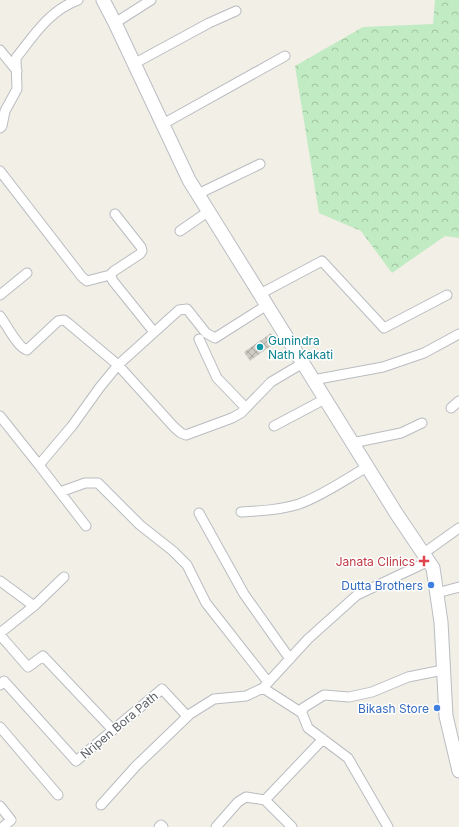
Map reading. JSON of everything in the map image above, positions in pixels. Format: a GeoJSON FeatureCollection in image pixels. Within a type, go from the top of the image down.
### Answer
{"type":"FeatureCollection","features":[{"type":"Feature","properties":{"kind":"main road"},"geometry":{"type":"LineString","coordinates":[[103,0],[198,194],[367,467],[433,568],[441,622],[446,716],[459,771]]}},
{"type":"Feature","properties":{"kind":"street"},"geometry":{"type":"LineString","coordinates":[[0,128],[2,126],[6,111],[17,89],[16,58],[43,23],[68,4],[78,0]]}},
{"type":"Feature","properties":{"kind":"street"},"geometry":{"type":"LineString","coordinates":[[115,23],[151,0]]}},
{"type":"Feature","properties":{"kind":"street"},"geometry":{"type":"LineString","coordinates":[[135,65],[139,61],[202,27],[236,11]]}},
{"type":"Feature","properties":{"kind":"street"},"geometry":{"type":"LineString","coordinates":[[0,50],[17,71]]}},
{"type":"Feature","properties":{"kind":"street"},"geometry":{"type":"LineString","coordinates":[[163,124],[285,56]]}},
{"type":"Feature","properties":{"kind":"street"},"geometry":{"type":"LineString","coordinates":[[198,194],[260,164]]}},
{"type":"Feature","properties":{"kind":"street"},"geometry":{"type":"LineString","coordinates":[[0,171],[82,277],[87,281],[110,275],[142,251],[141,247],[115,214]]}},
{"type":"Feature","properties":{"kind":"street"},"geometry":{"type":"LineString","coordinates":[[180,231],[209,211]]}},
{"type":"Feature","properties":{"kind":"street"},"geometry":{"type":"LineString","coordinates":[[39,465],[72,426],[118,365],[179,310],[187,309],[206,333],[215,338],[264,299],[322,261],[384,328],[447,295]]}},
{"type":"Feature","properties":{"kind":"street"},"geometry":{"type":"LineString","coordinates":[[0,295],[27,273]]}},
{"type":"Feature","properties":{"kind":"street"},"geometry":{"type":"LineString","coordinates":[[110,275],[112,281],[154,332]]}},
{"type":"Feature","properties":{"kind":"street"},"geometry":{"type":"LineString","coordinates":[[0,316],[24,350],[27,350],[58,321],[64,320],[118,365],[181,433],[186,435],[232,418],[241,413],[271,382],[303,363]]}},
{"type":"Feature","properties":{"kind":"street"},"geometry":{"type":"LineString","coordinates":[[313,380],[383,367],[424,353],[459,334]]}},
{"type":"Feature","properties":{"kind":"street"},"geometry":{"type":"LineString","coordinates":[[199,338],[218,378],[246,408]]}},
{"type":"Feature","properties":{"kind":"street"},"geometry":{"type":"LineString","coordinates":[[274,426],[325,399]]}},
{"type":"Feature","properties":{"kind":"street"},"geometry":{"type":"LineString","coordinates":[[451,408],[459,401]]}},
{"type":"Feature","properties":{"kind":"street"},"geometry":{"type":"LineString","coordinates":[[0,416],[86,526]]}},
{"type":"Feature","properties":{"kind":"street"},"geometry":{"type":"LineString","coordinates":[[352,443],[401,433],[422,423]]}},
{"type":"Feature","properties":{"kind":"street"},"geometry":{"type":"LineString","coordinates":[[241,512],[269,511],[299,504],[367,467]]}},
{"type":"Feature","properties":{"kind":"street"},"geometry":{"type":"LineString","coordinates":[[60,492],[85,483],[98,483],[140,525],[173,551],[187,565],[206,603],[266,685],[302,713],[308,728],[348,758],[388,827]]}},
{"type":"Feature","properties":{"kind":"street"},"geometry":{"type":"LineString","coordinates":[[199,513],[244,594],[290,659]]}},
{"type":"Feature","properties":{"kind":"street"},"geometry":{"type":"LineString","coordinates":[[101,805],[136,766],[187,716],[214,699],[246,696],[266,685],[308,639],[357,595],[426,557],[459,528]]}},
{"type":"Feature","properties":{"kind":"street"},"geometry":{"type":"LineString","coordinates":[[64,577],[34,606],[0,634],[28,667],[43,656],[113,730]]}},
{"type":"Feature","properties":{"kind":"street"},"geometry":{"type":"LineString","coordinates":[[0,581],[34,606]]}},
{"type":"Feature","properties":{"kind":"street"},"geometry":{"type":"LineString","coordinates":[[437,593],[459,587]]}},
{"type":"Feature","properties":{"kind":"street"},"geometry":{"type":"LineString","coordinates":[[302,713],[303,708],[324,695],[349,697],[372,692],[408,677],[444,670]]}},
{"type":"Feature","properties":{"kind":"street","name":"Nripen Bora Path"},"geometry":{"type":"LineString","coordinates":[[2,683],[76,761],[162,689],[187,716]]}},
{"type":"Feature","properties":{"kind":"street"},"geometry":{"type":"LineString","coordinates":[[0,727],[58,795]]}},
{"type":"Feature","properties":{"kind":"street"},"geometry":{"type":"LineString","coordinates":[[265,800],[322,739]]}},
{"type":"Feature","properties":{"kind":"street"},"geometry":{"type":"LineString","coordinates":[[216,827],[238,802],[246,797],[265,800],[292,827]]}},
{"type":"Feature","properties":{"kind":"street"},"geometry":{"type":"LineString","coordinates":[[0,806],[11,820],[3,827]]}},
{"type":"Feature","properties":{"kind":"street"},"geometry":{"type":"LineString","coordinates":[[159,827],[163,827]]}},
{"type":"Feature","properties":{"kind":"green space"},"geometry":{"type":"Polygon","coordinates":[[[435,0],[459,0],[459,238],[445,236],[392,273],[361,231],[319,213],[295,66],[363,27],[433,24],[435,0]]]}},
{"type":"Feature","properties":{"kind":"building","name":"Gunindra Nath Kakati"},"geometry":{"type":"Polygon","coordinates":[[[271,333],[276,342],[250,361],[244,352],[271,333]]]}},
{"type":"Feature","properties":{"kind":"place","name":"Gunindra Nath Kakati"},"geometry":{"type":"Point","coordinates":[260,347]}},
{"type":"Feature","properties":{"kind":"place","name":"Janata Clinics"},"geometry":{"type":"Point","coordinates":[424,561]}},
{"type":"Feature","properties":{"kind":"place","name":"Dutta Brothers"},"geometry":{"type":"Point","coordinates":[431,585]}},
{"type":"Feature","properties":{"kind":"place","name":"Bikash Store"},"geometry":{"type":"Point","coordinates":[437,708]}}]}
